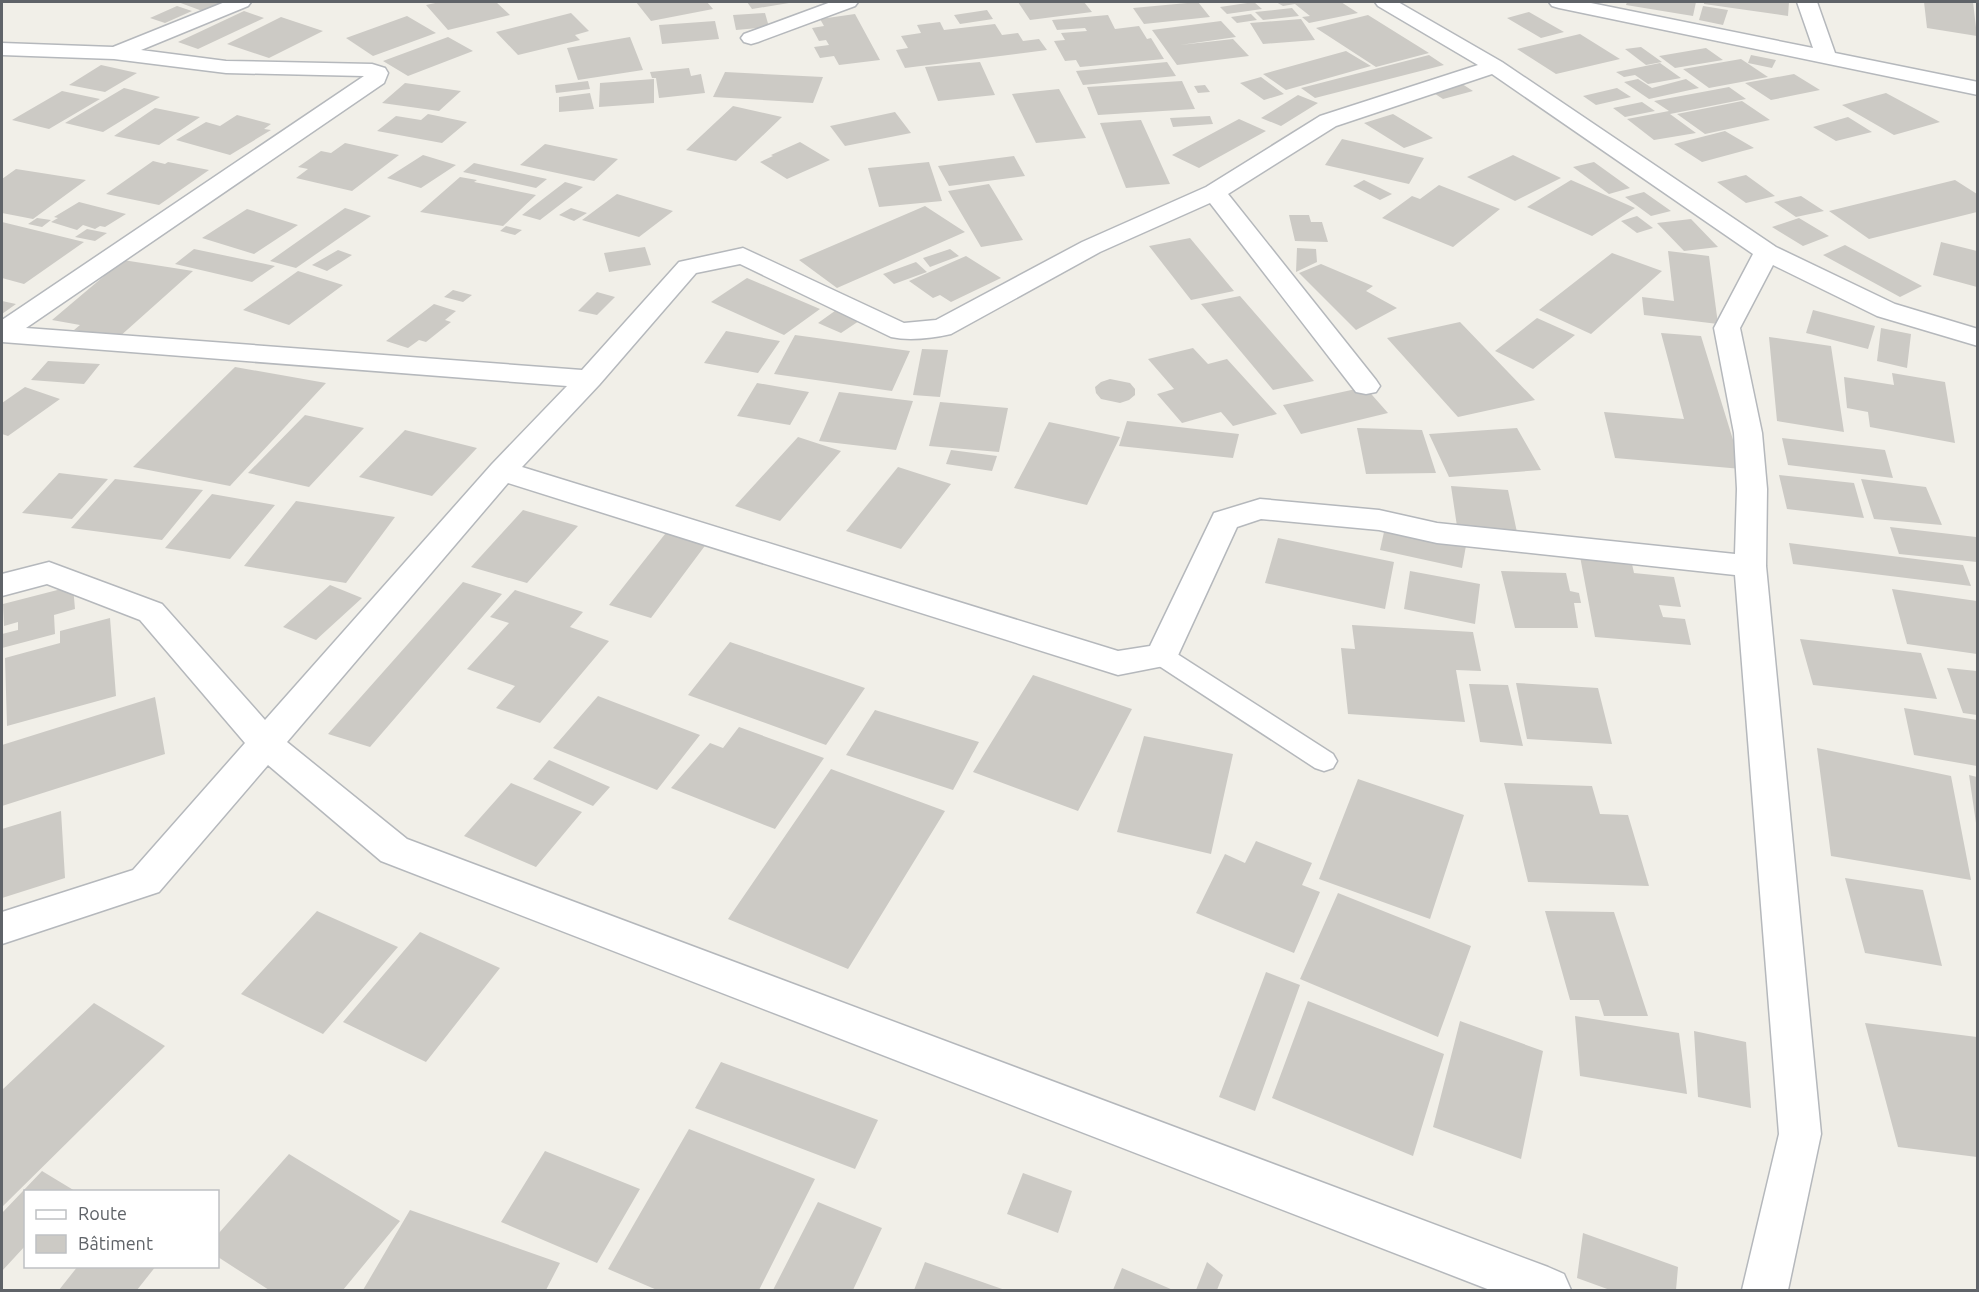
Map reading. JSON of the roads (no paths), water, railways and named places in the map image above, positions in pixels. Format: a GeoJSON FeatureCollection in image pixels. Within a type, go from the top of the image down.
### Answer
{"type":"FeatureCollection","features":[{"type":"Feature","properties":{"kind":"street"},"geometry":{"type":"LineString","coordinates":[[114,53],[241,2]]}},
{"type":"Feature","properties":{"kind":"street"},"geometry":{"type":"LineString","coordinates":[[751,38],[823,5],[849,2]]}},
{"type":"Feature","properties":{"kind":"street"},"geometry":{"type":"LineString","coordinates":[[1385,2],[1495,66],[1767,252],[1886,310],[1977,338]]}},
{"type":"Feature","properties":{"kind":"street"},"geometry":{"type":"LineString","coordinates":[[1559,2],[1977,89]]}},
{"type":"Feature","properties":{"kind":"street"},"geometry":{"type":"LineString","coordinates":[[1807,2],[1826,57]]}},
{"type":"Feature","properties":{"kind":"street"},"geometry":{"type":"LineString","coordinates":[[2,49],[114,53],[226,67],[372,70],[377,73],[376,78],[2,333]]}},
{"type":"Feature","properties":{"kind":"street"},"geometry":{"type":"LineString","coordinates":[[2,928],[146,881],[264,742],[502,471],[589,379],[688,267],[744,256],[900,331],[942,328],[1091,247],[1214,192],[1328,121],[1495,66]]}},
{"type":"Feature","properties":{"kind":"street"},"geometry":{"type":"LineString","coordinates":[[1214,192],[1366,386]]}},
{"type":"Feature","properties":{"kind":"street"},"geometry":{"type":"LineString","coordinates":[[1765,1290],[1800,1134],[1750,566],[1752,489],[1748,433],[1728,328],[1767,252]]}},
{"type":"Feature","properties":{"kind":"street"},"geometry":{"type":"LineString","coordinates":[[2,333],[589,379]]}},
{"type":"Feature","properties":{"kind":"street"},"geometry":{"type":"LineString","coordinates":[[502,471],[1118,663],[1162,656],[1225,520],[1260,509],[1379,520],[1437,533],[1750,566]]}},
{"type":"Feature","properties":{"kind":"street"},"geometry":{"type":"LineString","coordinates":[[2,585],[49,573],[151,612],[264,742],[394,850],[1548,1290]]}},
{"type":"Feature","properties":{"kind":"lane"},"geometry":{"type":"LineString","coordinates":[[1162,656],[1324,760]]}}]}
